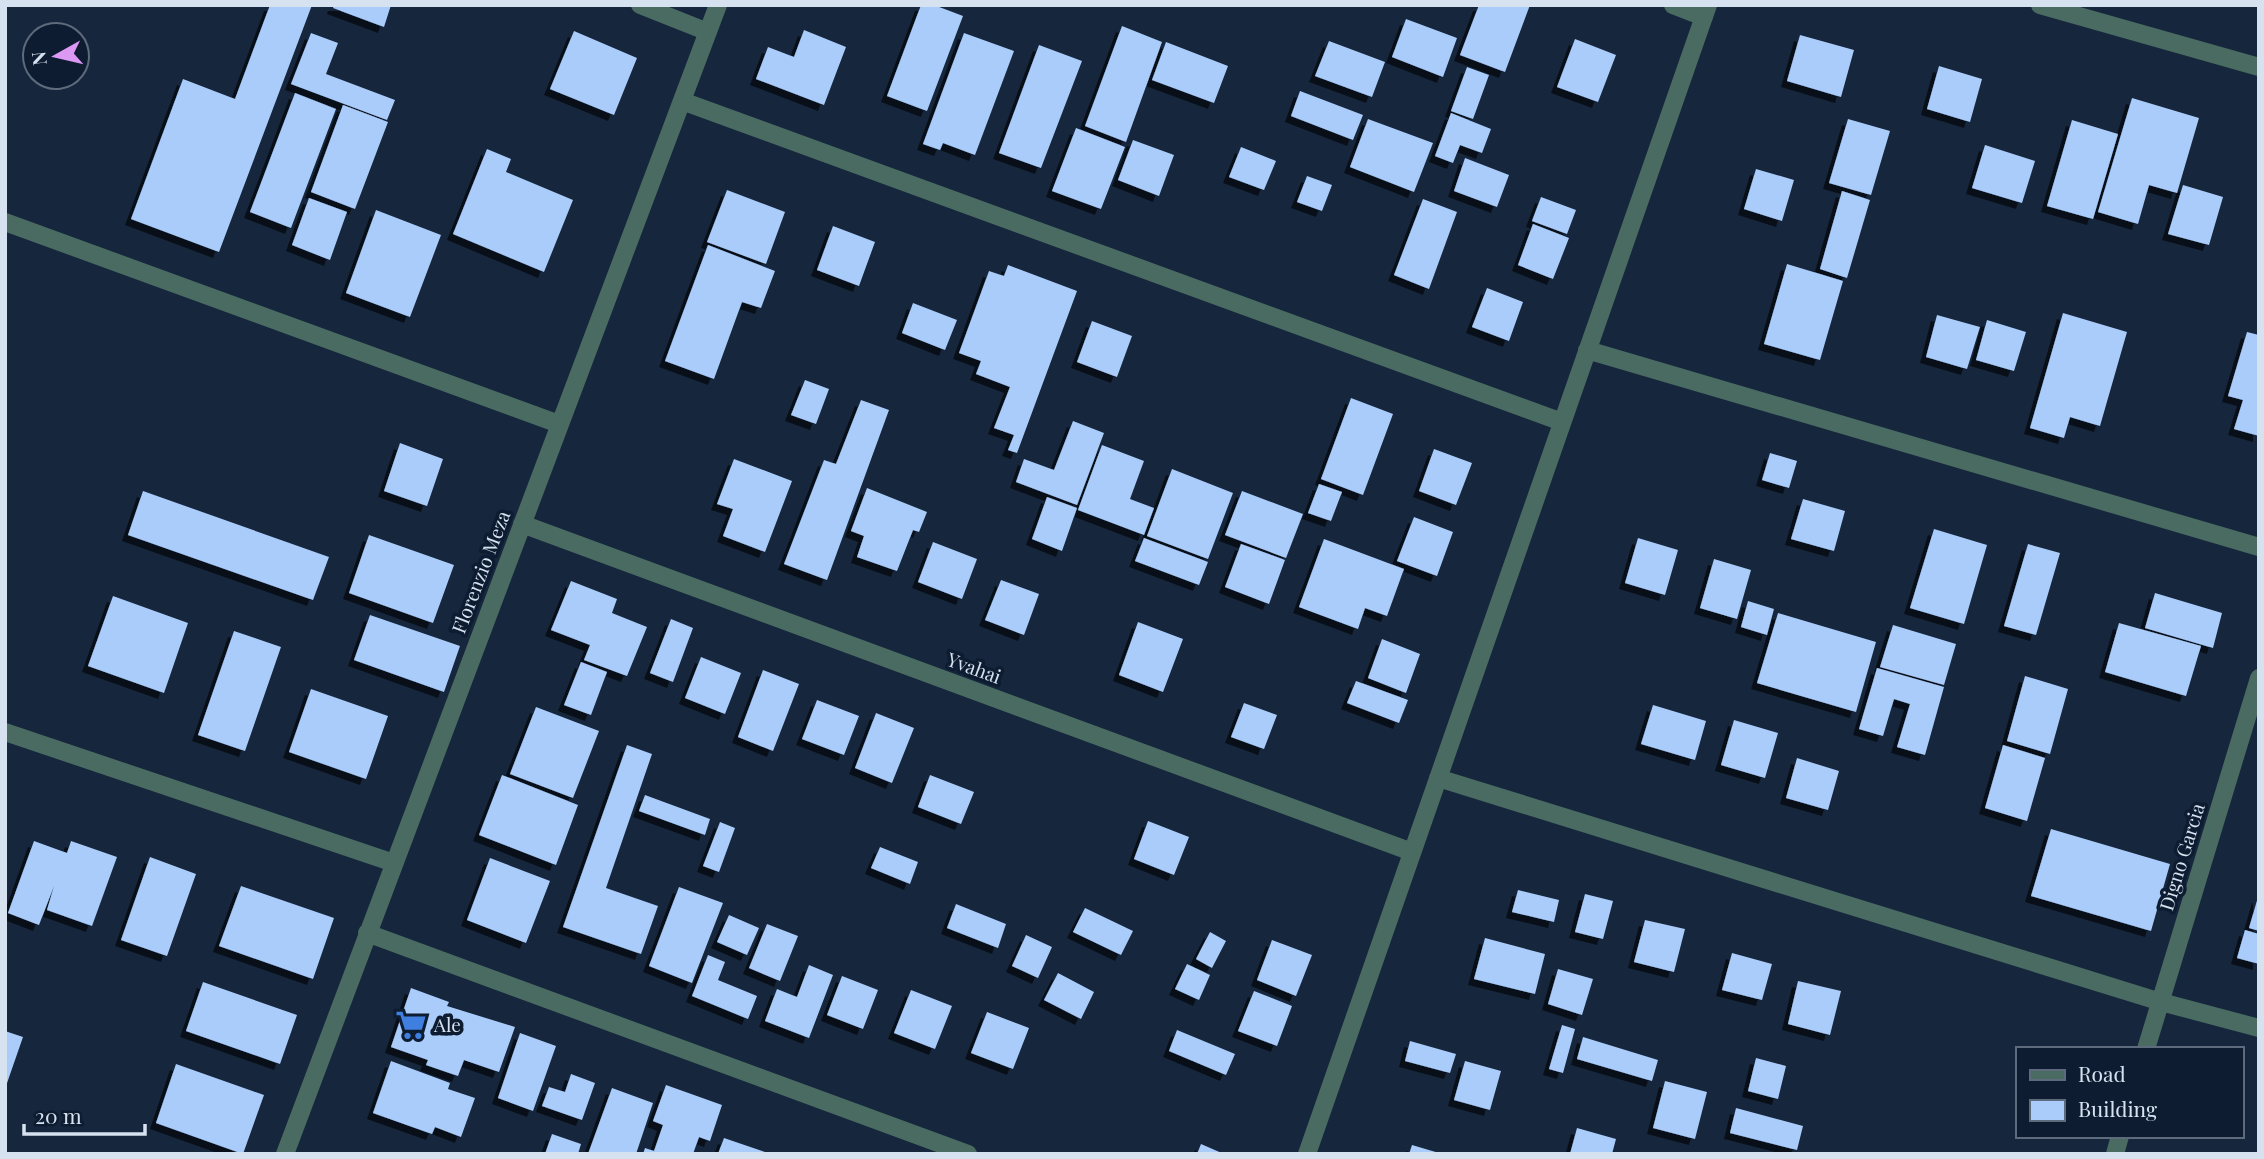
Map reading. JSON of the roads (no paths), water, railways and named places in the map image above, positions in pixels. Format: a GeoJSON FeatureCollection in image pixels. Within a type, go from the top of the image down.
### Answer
{"type":"FeatureCollection","features":[{"type":"Feature","properties":{"kind":"street"},"geometry":{"type":"LineString","coordinates":[[640,5],[708,32]]}},
{"type":"Feature","properties":{"kind":"street","name":"Florenzio Meza"},"geometry":{"type":"LineString","coordinates":[[285,1154],[718,5]]}},
{"type":"Feature","properties":{"kind":"street"},"geometry":{"type":"LineString","coordinates":[[1307,1154],[1706,11],[1672,5]]}},
{"type":"Feature","properties":{"kind":"street"},"geometry":{"type":"LineString","coordinates":[[2040,5],[2259,66]]}},
{"type":"Feature","properties":{"kind":"street"},"geometry":{"type":"LineString","coordinates":[[682,101],[1562,422]]}},
{"type":"Feature","properties":{"kind":"street"},"geometry":{"type":"LineString","coordinates":[[5,222],[559,424]]}},
{"type":"Feature","properties":{"kind":"street"},"geometry":{"type":"LineString","coordinates":[[1587,351],[2259,547]]}},
{"type":"Feature","properties":{"kind":"street","name":"Yvahai"},"geometry":{"type":"LineString","coordinates":[[522,524],[1412,852]]}},
{"type":"Feature","properties":{"kind":"street","name":"Digno Garcia"},"geometry":{"type":"LineString","coordinates":[[2147,1047],[2259,678]]}},
{"type":"Feature","properties":{"kind":"street"},"geometry":{"type":"LineString","coordinates":[[5,732],[394,863]]}},
{"type":"Feature","properties":{"kind":"street"},"geometry":{"type":"LineString","coordinates":[[1438,778],[2161,1002],[2259,1028]]}},
{"type":"Feature","properties":{"kind":"street"},"geometry":{"type":"LineString","coordinates":[[367,933],[968,1154]]}},
{"type":"Feature","properties":{"kind":"place","name":"Ale"},"geometry":{"type":"Point","coordinates":[411,1025]}}]}
